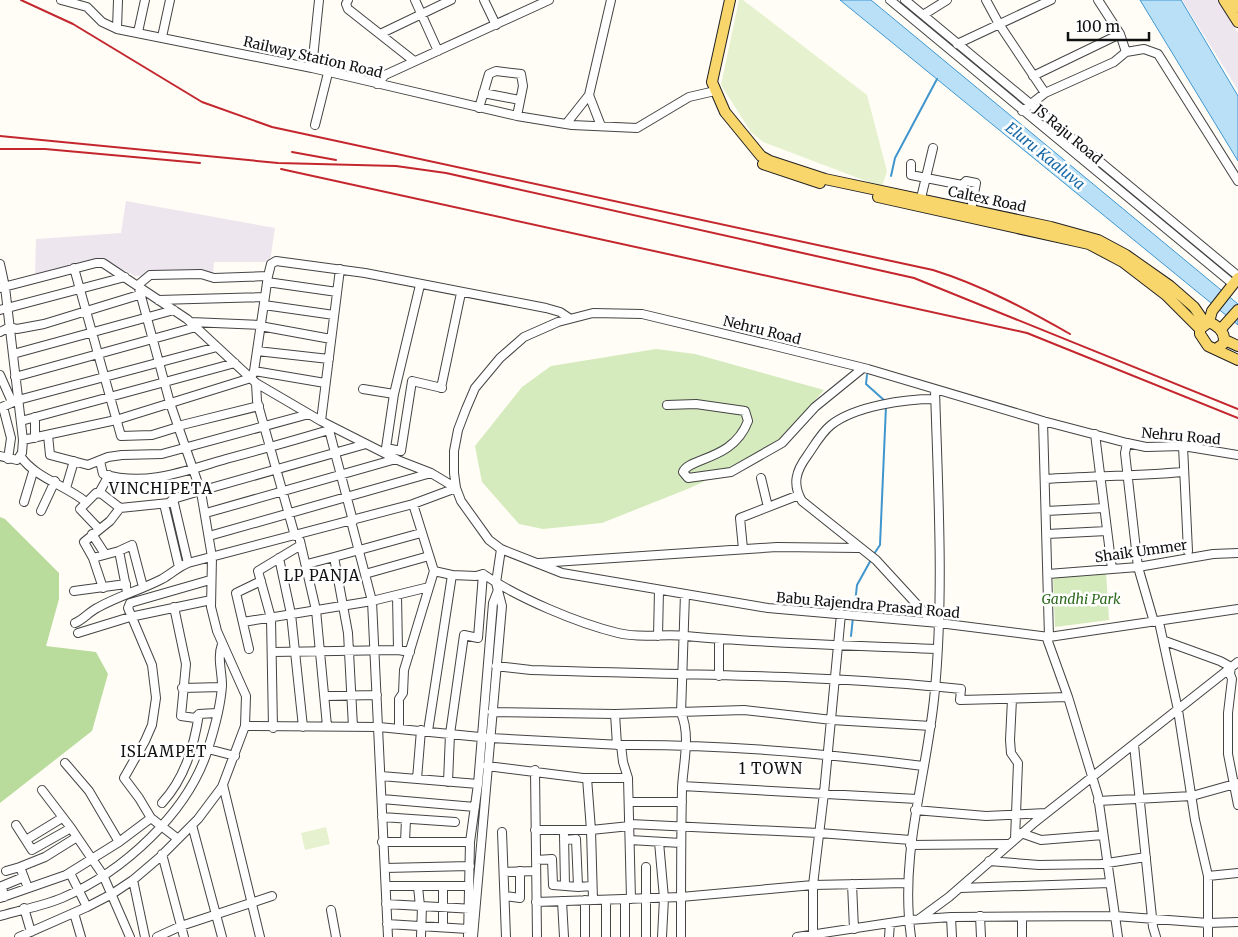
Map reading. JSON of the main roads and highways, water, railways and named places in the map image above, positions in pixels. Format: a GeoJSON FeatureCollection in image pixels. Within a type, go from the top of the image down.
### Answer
{"type":"FeatureCollection","features":[{"type":"Feature","properties":{"kind":"main road","name":"Caltex Road"},"geometry":{"type":"LineString","coordinates":[[730,0],[713,72],[715,92],[725,112],[758,153],[770,161],[824,179],[921,198],[1051,227],[1098,240],[1114,247],[1184,297],[1205,325]]}},
{"type":"Feature","properties":{"kind":"main road"},"geometry":{"type":"LineString","coordinates":[[1224,0],[1238,22]]}},
{"type":"Feature","properties":{"kind":"main road"},"geometry":{"type":"LineString","coordinates":[[1234,0],[1238,7]]}},
{"type":"Feature","properties":{"kind":"main road","name":"Caltex Road"},"geometry":{"type":"LineString","coordinates":[[746,139],[752,152],[764,166],[802,179],[1099,248],[1123,262],[1205,325]]}},
{"type":"Feature","properties":{"kind":"main road"},"geometry":{"type":"LineString","coordinates":[[1234,282],[1212,311],[1200,334],[1202,340],[1212,348],[1238,360]]}},
{"type":"Feature","properties":{"kind":"main road"},"geometry":{"type":"LineString","coordinates":[[1223,327],[1238,310]]}},
{"type":"Feature","properties":{"kind":"main road"},"geometry":{"type":"LineString","coordinates":[[1205,325],[1223,327]]}},
{"type":"Feature","properties":{"kind":"main road"},"geometry":{"type":"LineString","coordinates":[[1216,349],[1225,340],[1223,327]]}},
{"type":"Feature","properties":{"kind":"main road"},"geometry":{"type":"LineString","coordinates":[[1225,340],[1238,346]]}},
{"type":"Feature","properties":{"kind":"water","name":"Eluru Kaaluva"},"geometry":{"type":"Polygon","coordinates":[[[840,0],[871,0],[1238,304],[1238,325],[840,0]]]}},
{"type":"Feature","properties":{"kind":"water"},"geometry":{"type":"Polygon","coordinates":[[[1140,0],[1181,0],[1238,96],[1238,161],[1140,0]]]}},
{"type":"Feature","properties":{"kind":"waterway"},"geometry":{"type":"LineString","coordinates":[[891,176],[895,158],[937,79]]}},
{"type":"Feature","properties":{"kind":"waterway"},"geometry":{"type":"LineString","coordinates":[[867,375],[866,384],[885,401]]}},
{"type":"Feature","properties":{"kind":"waterway"},"geometry":{"type":"LineString","coordinates":[[874,554],[880,545],[886,406]]}},
{"type":"Feature","properties":{"kind":"waterway"},"geometry":{"type":"LineString","coordinates":[[854,612],[857,585],[872,558]]}},
{"type":"Feature","properties":{"kind":"waterway"},"geometry":{"type":"LineString","coordinates":[[851,636],[853,617]]}},
{"type":"Feature","properties":{"kind":"railway"},"geometry":{"type":"LineString","coordinates":[[21,0],[73,24],[202,102],[272,127],[933,270],[1003,298],[1070,334]]}},
{"type":"Feature","properties":{"kind":"railway"},"geometry":{"type":"LineString","coordinates":[[0,136],[278,163],[396,166],[446,173],[914,278],[1238,409]]}},
{"type":"Feature","properties":{"kind":"railway"},"geometry":{"type":"LineString","coordinates":[[0,149],[45,149],[200,163]]}},
{"type":"Feature","properties":{"kind":"railway"},"geometry":{"type":"LineString","coordinates":[[292,152],[336,160]]}},
{"type":"Feature","properties":{"kind":"railway"},"geometry":{"type":"LineString","coordinates":[[281,169],[1027,333],[1238,418]]}},
{"type":"Feature","properties":{"kind":"district","name":"VINCHIPETA"},"geometry":{"type":"Point","coordinates":[161,489]}},
{"type":"Feature","properties":{"kind":"district","name":"LP PANJA"},"geometry":{"type":"Point","coordinates":[322,576]}},
{"type":"Feature","properties":{"kind":"district","name":"ISLAMPET"},"geometry":{"type":"Point","coordinates":[164,752]}},
{"type":"Feature","properties":{"kind":"district","name":"1 TOWN"},"geometry":{"type":"Point","coordinates":[771,769]}},
{"type":"Feature","properties":{"kind":"park label","name":"Gandhi Park"},"geometry":{"type":"Point","coordinates":[1081,599]}}]}
